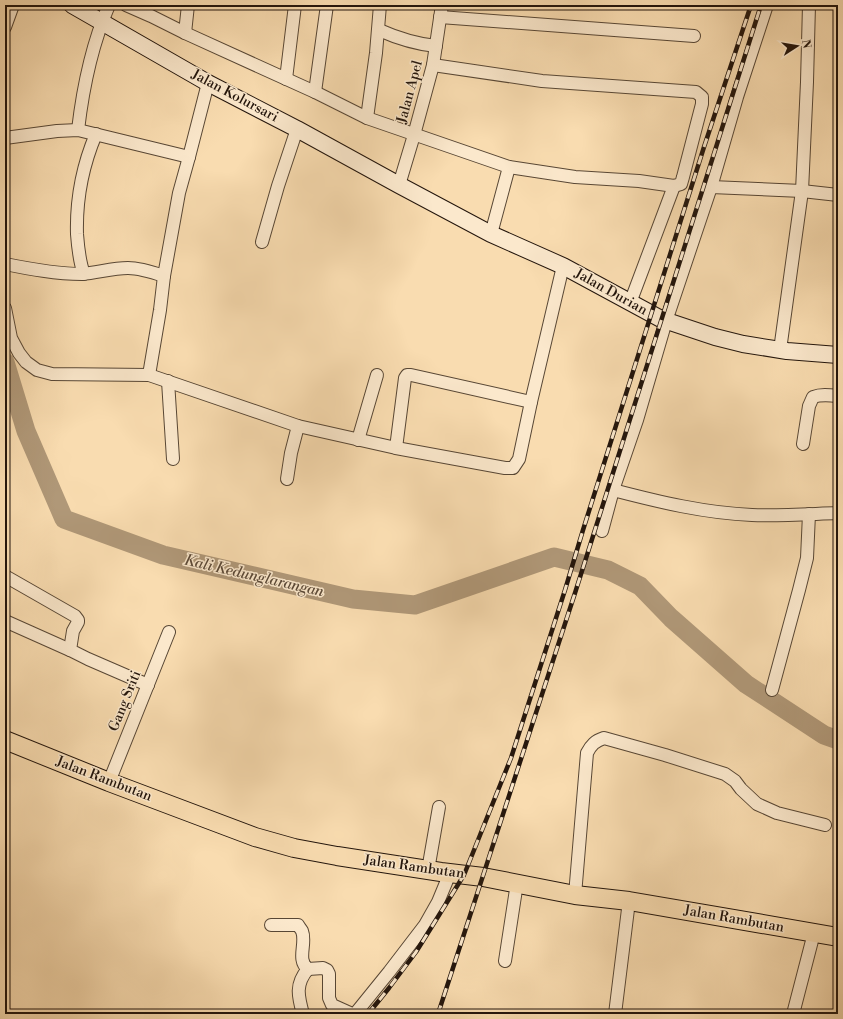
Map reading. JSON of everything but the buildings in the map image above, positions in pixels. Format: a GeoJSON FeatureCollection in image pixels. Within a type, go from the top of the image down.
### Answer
{"type":"FeatureCollection","features":[{"type":"Feature","properties":{"kind":"main road","name":"Jalan Rambutan"},"geometry":{"type":"LineString","coordinates":[[5,740],[109,782],[261,839],[294,848],[428,870],[482,877],[575,895],[629,901],[838,937]]}},
{"type":"Feature","properties":{"kind":"street"},"geometry":{"type":"LineString","coordinates":[[5,28],[13,5]]}},
{"type":"Feature","properties":{"kind":"street","name":"Jalan Kolursari"},"geometry":{"type":"LineString","coordinates":[[72,5],[103,20],[208,83],[297,129],[399,185]]}},
{"type":"Feature","properties":{"kind":"street"},"geometry":{"type":"LineString","coordinates":[[78,130],[81,102],[93,49],[109,5]]}},
{"type":"Feature","properties":{"kind":"street"},"geometry":{"type":"LineString","coordinates":[[126,5],[152,11],[185,33],[413,138],[509,167],[574,177],[639,181],[674,186],[681,184],[702,104],[702,97],[696,92],[542,81],[433,65]]}},
{"type":"Feature","properties":{"kind":"street"},"geometry":{"type":"LineString","coordinates":[[185,33],[188,5]]}},
{"type":"Feature","properties":{"kind":"street"},"geometry":{"type":"LineString","coordinates":[[286,79],[295,5]]}},
{"type":"Feature","properties":{"kind":"street"},"geometry":{"type":"LineString","coordinates":[[315,92],[327,5]]}},
{"type":"Feature","properties":{"kind":"street"},"geometry":{"type":"LineString","coordinates":[[367,118],[379,30],[380,5]]}},
{"type":"Feature","properties":{"kind":"street"},"geometry":{"type":"LineString","coordinates":[[602,531],[613,490],[637,420],[666,322],[711,186],[767,5]]}},
{"type":"Feature","properties":{"kind":"street"},"geometry":{"type":"LineString","coordinates":[[780,350],[802,191],[809,5]]}},
{"type":"Feature","properties":{"kind":"street"},"geometry":{"type":"LineString","coordinates":[[441,11],[694,36]]}},
{"type":"Feature","properties":{"kind":"street","name":"Jalan Apel"},"geometry":{"type":"LineString","coordinates":[[399,185],[433,65],[441,11]]}},
{"type":"Feature","properties":{"kind":"street"},"geometry":{"type":"LineString","coordinates":[[379,30],[414,43],[436,46]]}},
{"type":"Feature","properties":{"kind":"street"},"geometry":{"type":"LineString","coordinates":[[149,375],[164,276],[179,193],[208,83]]}},
{"type":"Feature","properties":{"kind":"street"},"geometry":{"type":"LineString","coordinates":[[262,242],[278,186],[297,129]]}},
{"type":"Feature","properties":{"kind":"street"},"geometry":{"type":"LineString","coordinates":[[5,138],[57,131],[78,130],[189,157]]}},
{"type":"Feature","properties":{"kind":"street"},"geometry":{"type":"LineString","coordinates":[[84,274],[81,266],[78,244],[77,217],[79,193],[91,145],[96,134]]}},
{"type":"Feature","properties":{"kind":"street"},"geometry":{"type":"LineString","coordinates":[[493,227],[509,167]]}},
{"type":"Feature","properties":{"kind":"street","name":"Jalan Durian"},"geometry":{"type":"LineString","coordinates":[[399,185],[493,227],[666,322],[743,344],[780,350],[838,355]]}},
{"type":"Feature","properties":{"kind":"street"},"geometry":{"type":"LineString","coordinates":[[630,303],[674,186]]}},
{"type":"Feature","properties":{"kind":"street"},"geometry":{"type":"LineString","coordinates":[[711,186],[802,191],[838,195]]}},
{"type":"Feature","properties":{"kind":"street"},"geometry":{"type":"LineString","coordinates":[[5,264],[61,273],[84,274],[128,268],[164,276]]}},
{"type":"Feature","properties":{"kind":"street"},"geometry":{"type":"LineString","coordinates":[[5,308],[7,339],[26,362],[37,370],[52,374],[149,375],[298,426],[396,448],[505,468],[513,468],[519,459],[563,266]]}},
{"type":"Feature","properties":{"kind":"street"},"geometry":{"type":"LineString","coordinates":[[358,440],[377,375]]}},
{"type":"Feature","properties":{"kind":"street"},"geometry":{"type":"LineString","coordinates":[[396,448],[405,378],[407,375],[531,402]]}},
{"type":"Feature","properties":{"kind":"street"},"geometry":{"type":"LineString","coordinates":[[168,381],[173,459]]}},
{"type":"Feature","properties":{"kind":"street"},"geometry":{"type":"LineString","coordinates":[[803,444],[809,406],[813,397],[818,395],[838,396]]}},
{"type":"Feature","properties":{"kind":"street"},"geometry":{"type":"LineString","coordinates":[[287,479],[291,453],[298,426]]}},
{"type":"Feature","properties":{"kind":"street"},"geometry":{"type":"LineString","coordinates":[[613,490],[667,504],[717,512],[752,515],[838,513]]}},
{"type":"Feature","properties":{"kind":"street"},"geometry":{"type":"LineString","coordinates":[[772,690],[800,590],[807,558],[809,514]]}},
{"type":"Feature","properties":{"kind":"street"},"geometry":{"type":"LineString","coordinates":[[5,576],[75,616],[78,622],[73,631],[70,650]]}},
{"type":"Feature","properties":{"kind":"street"},"geometry":{"type":"LineString","coordinates":[[5,621],[148,685]]}},
{"type":"Feature","properties":{"kind":"street","name":"Gang Sriti"},"geometry":{"type":"LineString","coordinates":[[109,782],[169,632]]}},
{"type":"Feature","properties":{"kind":"street"},"geometry":{"type":"LineString","coordinates":[[575,895],[587,753],[596,741],[604,738],[725,774],[735,781],[757,804],[777,813],[825,825]]}},
{"type":"Feature","properties":{"kind":"street"},"geometry":{"type":"LineString","coordinates":[[428,870],[439,807]]}},
{"type":"Feature","properties":{"kind":"street"},"geometry":{"type":"LineString","coordinates":[[355,1014],[424,925],[438,902],[450,873]]}},
{"type":"Feature","properties":{"kind":"street"},"geometry":{"type":"LineString","coordinates":[[505,960],[517,884]]}},
{"type":"Feature","properties":{"kind":"street"},"geometry":{"type":"LineString","coordinates":[[614,1014],[629,901]]}},
{"type":"Feature","properties":{"kind":"street"},"geometry":{"type":"LineString","coordinates":[[271,925],[298,925],[302,932],[302,962],[308,969]]}},
{"type":"Feature","properties":{"kind":"street"},"geometry":{"type":"LineString","coordinates":[[793,1014],[814,933]]}},
{"type":"Feature","properties":{"kind":"street"},"geometry":{"type":"LineString","coordinates":[[303,1014],[299,1000],[298,987],[303,975],[308,969],[323,968],[327,970],[329,974],[329,998],[332,1005],[352,1014]]}},
{"type":"Feature","properties":{"kind":"waterway","name":"Kali Kedunglarangan"},"geometry":{"type":"LineString","coordinates":[[5,362],[26,431],[64,519],[163,555],[353,599],[415,605],[554,557],[608,570],[640,586],[671,618],[746,684],[824,735],[838,740]]}},
{"type":"Feature","properties":{"kind":"railway"},"geometry":{"type":"LineString","coordinates":[[368,1014],[416,952],[464,875],[511,758],[704,147],[751,5]]}},
{"type":"Feature","properties":{"kind":"railway"},"geometry":{"type":"LineString","coordinates":[[438,1014],[575,593],[761,5]]}}]}
